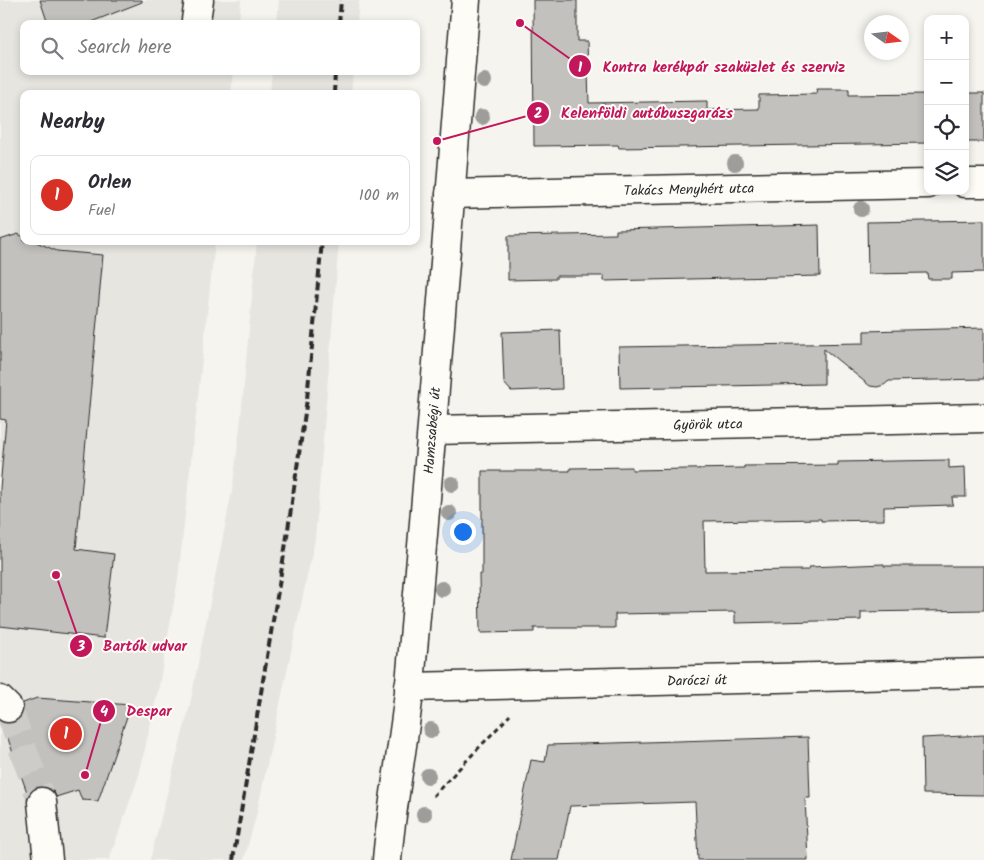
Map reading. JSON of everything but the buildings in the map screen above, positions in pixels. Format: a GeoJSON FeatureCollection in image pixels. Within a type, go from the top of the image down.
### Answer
{"type":"FeatureCollection","features":[{"type":"Feature","properties":{"kind":"street","name":"Hamzsabégi út"},"geometry":{"type":"LineString","coordinates":[[387,860],[409,687],[432,430],[466,0]]}},
{"type":"Feature","properties":{"kind":"street"},"geometry":{"type":"LineString","coordinates":[[969,183],[984,183]]}},
{"type":"Feature","properties":{"kind":"street","name":"Takács Menyhért utca"},"geometry":{"type":"LineString","coordinates":[[450,194],[924,184]]}},
{"type":"Feature","properties":{"kind":"street","name":"Györök utca"},"geometry":{"type":"LineString","coordinates":[[432,430],[984,418]]}},
{"type":"Feature","properties":{"kind":"street","name":"Daróczi út"},"geometry":{"type":"LineString","coordinates":[[409,687],[984,673]]}},
{"type":"Feature","properties":{"kind":"street"},"geometry":{"type":"LineString","coordinates":[[42,802],[48,860]]}},
{"type":"Feature","properties":{"kind":"path"},"geometry":{"type":"LineString","coordinates":[[433,796],[510,715]]}},
{"type":"Feature","properties":{"kind":"shaded area"},"geometry":{"type":"Polygon","coordinates":[[[0,0],[241,0],[239,20],[20,20],[20,75],[233,75],[231,90],[20,90],[20,245],[215,245],[178,579],[159,686],[139,775],[109,860],[0,860],[0,0]]]}},
{"type":"Feature","properties":{"kind":"shaded area"},"geometry":{"type":"Polygon","coordinates":[[[279,0],[359,0],[357,20],[277,20],[279,0]]]}},
{"type":"Feature","properties":{"kind":"shaded area"},"geometry":{"type":"Polygon","coordinates":[[[272,75],[353,75],[351,90],[270,90],[272,75]]]}},
{"type":"Feature","properties":{"kind":"shaded area"},"geometry":{"type":"Polygon","coordinates":[[[257,245],[339,245],[315,539],[257,812],[244,860],[150,860],[189,709],[233,486],[257,245]]]}},
{"type":"Feature","properties":{"kind":"tunnel"},"geometry":{"type":"LineString","coordinates":[[8,708],[42,802]]}},
{"type":"Feature","properties":{"kind":"railway"},"geometry":{"type":"LineString","coordinates":[[339,20],[341,0]]}},
{"type":"Feature","properties":{"kind":"railway"},"geometry":{"type":"LineString","coordinates":[[334,90],[335,75]]}},
{"type":"Feature","properties":{"kind":"railway"},"geometry":{"type":"LineString","coordinates":[[233,860],[286,543],[307,399],[322,245]]}},
{"type":"Feature","properties":{"kind":"place","name":"Kontra kerékpár szaküzlet és szerviz"},"geometry":{"type":"Point","coordinates":[520,23]}},
{"type":"Feature","properties":{"kind":"place","name":"Kelenföldi autóbuszgarázs"},"geometry":{"type":"Point","coordinates":[437,141]}},
{"type":"Feature","properties":{"kind":"place","name":"Bartók udvar"},"geometry":{"type":"Point","coordinates":[56,575]}},
{"type":"Feature","properties":{"kind":"place","name":"Orlen"},"geometry":{"type":"Point","coordinates":[66,734]}},
{"type":"Feature","properties":{"kind":"place","name":"Despar"},"geometry":{"type":"Point","coordinates":[85,775]}}]}
